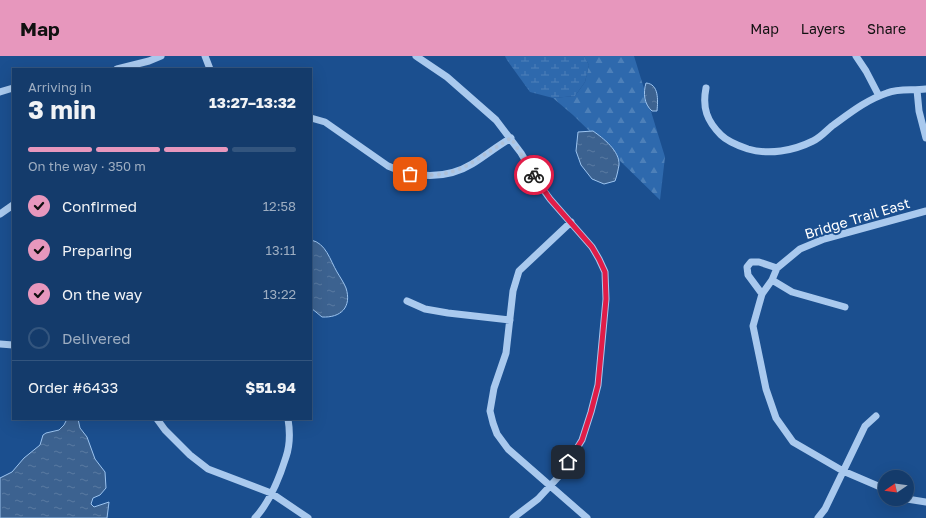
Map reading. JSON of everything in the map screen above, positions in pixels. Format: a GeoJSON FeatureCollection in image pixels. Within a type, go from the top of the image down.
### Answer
{"type":"FeatureCollection","features":[{"type":"Feature","properties":{"kind":"street"},"geometry":{"type":"LineString","coordinates":[[120,68],[142,63],[161,56]]}},
{"type":"Feature","properties":{"kind":"street"},"geometry":{"type":"LineString","coordinates":[[205,56],[210,68]]}},
{"type":"Feature","properties":{"kind":"street"},"geometry":{"type":"LineString","coordinates":[[416,56],[447,77],[496,120],[511,138],[550,199],[592,247],[605,272],[606,299],[598,385],[582,440],[561,474],[538,499],[513,518]]}},
{"type":"Feature","properties":{"kind":"street"},"geometry":{"type":"LineString","coordinates":[[856,56],[879,96]]}},
{"type":"Feature","properties":{"kind":"street"},"geometry":{"type":"LineString","coordinates":[[0,92],[12,88]]}},
{"type":"Feature","properties":{"kind":"street"},"geometry":{"type":"LineString","coordinates":[[706,88],[704,98],[706,112],[712,125],[724,138],[741,147],[759,152],[778,152],[814,141],[860,106],[888,92],[926,89]]}},
{"type":"Feature","properties":{"kind":"street"},"geometry":{"type":"LineString","coordinates":[[917,90],[919,111],[926,138]]}},
{"type":"Feature","properties":{"kind":"street"},"geometry":{"type":"LineString","coordinates":[[312,118],[325,122],[388,166],[399,171],[425,176],[457,171],[471,165],[511,138]]}},
{"type":"Feature","properties":{"kind":"street"},"geometry":{"type":"LineString","coordinates":[[0,214],[12,206]]}},
{"type":"Feature","properties":{"kind":"street","name":"Bridge Trail East"},"geometry":{"type":"LineString","coordinates":[[878,487],[843,471],[792,442],[776,418],[766,389],[754,326],[762,294],[772,280],[777,268],[800,249],[824,239],[926,211]]}},
{"type":"Feature","properties":{"kind":"street"},"geometry":{"type":"LineString","coordinates":[[571,222],[519,271],[513,291],[506,353],[494,388],[490,411],[497,434],[508,449],[587,518]]}},
{"type":"Feature","properties":{"kind":"street"},"geometry":{"type":"LineString","coordinates":[[762,294],[748,275],[747,267],[751,262],[759,262],[777,268]]}},
{"type":"Feature","properties":{"kind":"street"},"geometry":{"type":"LineString","coordinates":[[772,280],[792,292],[844,307]]}},
{"type":"Feature","properties":{"kind":"street"},"geometry":{"type":"LineString","coordinates":[[407,301],[425,309],[510,320]]}},
{"type":"Feature","properties":{"kind":"street"},"geometry":{"type":"LineString","coordinates":[[0,344],[12,345]]}},
{"type":"Feature","properties":{"kind":"street"},"geometry":{"type":"LineString","coordinates":[[818,518],[825,509],[865,426],[876,416]]}},
{"type":"Feature","properties":{"kind":"street"},"geometry":{"type":"LineString","coordinates":[[158,420],[165,430],[190,455],[208,470],[271,493],[308,518]]}},
{"type":"Feature","properties":{"kind":"street"},"geometry":{"type":"LineString","coordinates":[[255,518],[271,493],[287,456],[288,420]]}},
{"type":"Feature","properties":{"kind":"street"},"geometry":{"type":"LineString","coordinates":[[914,500],[926,502]]}},
{"type":"Feature","properties":{"kind":"green space"},"geometry":{"type":"Polygon","coordinates":[[[505,56],[584,56],[589,65],[585,82],[575,96],[553,98],[530,92],[505,56]]]}},
{"type":"Feature","properties":{"kind":"green space"},"geometry":{"type":"Polygon","coordinates":[[[584,56],[634,56],[665,157],[660,200],[573,115],[553,98],[575,96],[585,82],[589,65],[584,56]]]}},
{"type":"Feature","properties":{"kind":"water"},"geometry":{"type":"Polygon","coordinates":[[[646,83],[653,86],[657,93],[657,111],[652,111],[647,105],[644,94],[646,83]]]}},
{"type":"Feature","properties":{"kind":"water"},"geometry":{"type":"Polygon","coordinates":[[[593,131],[610,145],[617,155],[619,165],[615,181],[604,184],[592,179],[581,165],[576,151],[578,132],[593,131]]]}},
{"type":"Feature","properties":{"kind":"water"},"geometry":{"type":"Polygon","coordinates":[[[312,240],[324,248],[330,257],[346,288],[347,295],[346,306],[340,313],[335,316],[322,317],[312,309],[312,240]]]}},
{"type":"Feature","properties":{"kind":"water"},"geometry":{"type":"Polygon","coordinates":[[[66,420],[78,420],[80,428],[87,437],[95,459],[105,472],[106,488],[100,495],[93,498],[91,504],[94,507],[109,502],[107,518],[0,518],[0,478],[12,472],[24,458],[40,445],[43,435],[59,430],[66,420]]]}},
{"type":"Feature","properties":{"kind":"way so far"},"geometry":{"type":"LineString","coordinates":[[410,174],[425,176],[457,171],[471,165],[511,138],[534,175]]}},
{"type":"Feature","properties":{"kind":"route"},"geometry":{"type":"LineString","coordinates":[[534,175],[550,199],[592,247],[605,272],[606,299],[598,385],[582,440],[568,462]]}}]}
